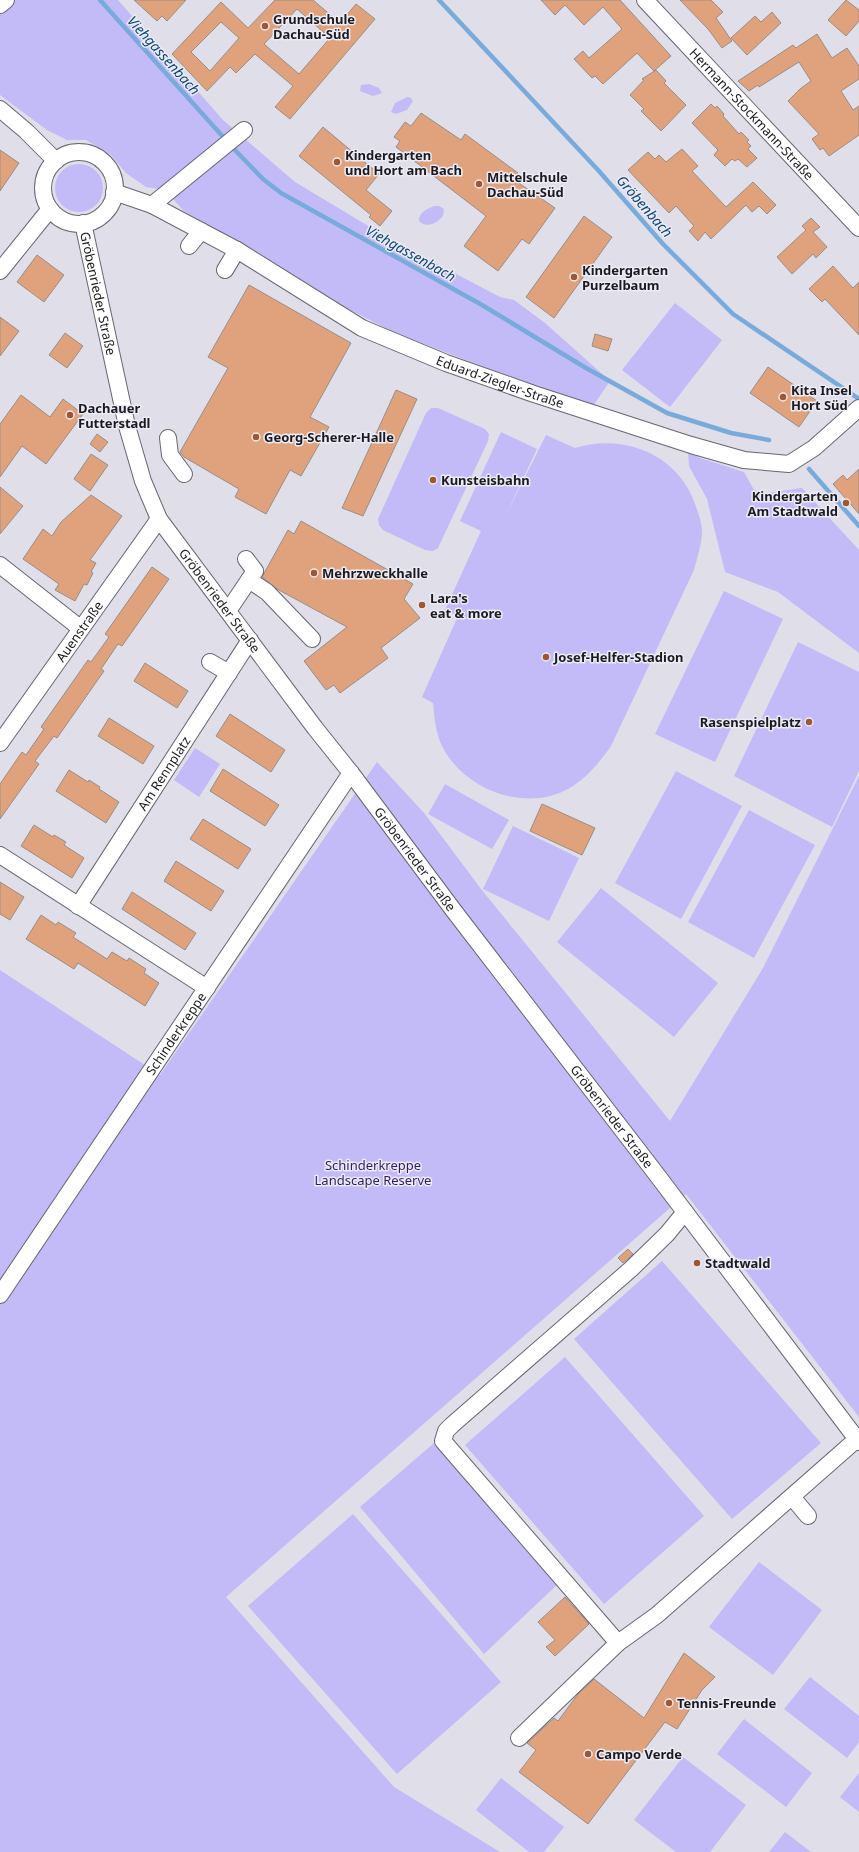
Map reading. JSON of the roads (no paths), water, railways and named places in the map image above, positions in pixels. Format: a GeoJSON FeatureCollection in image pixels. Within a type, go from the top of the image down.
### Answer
{"type":"FeatureCollection","features":[{"type":"Feature","properties":{"kind":"street"},"geometry":{"type":"LineString","coordinates":[[0,5],[6,0]]}},
{"type":"Feature","properties":{"kind":"street","name":"Hermann-Stockmann-Straße"},"geometry":{"type":"LineString","coordinates":[[645,0],[859,228]]}},
{"type":"Feature","properties":{"kind":"street"},"geometry":{"type":"LineString","coordinates":[[0,109],[26,131],[56,161]]}},
{"type":"Feature","properties":{"kind":"street"},"geometry":{"type":"LineString","coordinates":[[152,205],[244,130]]}},
{"type":"Feature","properties":{"kind":"street","name":"Gröbenrieder Straße"},"geometry":{"type":"LineString","coordinates":[[72,152],[84,152],[96,156],[106,164],[112,174],[115,186],[114,192],[108,210],[98,218],[83,223],[66,222],[56,216],[50,209],[44,197],[43,186],[45,175],[60,157],[72,152]]}},
{"type":"Feature","properties":{"kind":"street","name":"Eduard-Ziegler-Straße"},"geometry":{"type":"LineString","coordinates":[[114,192],[152,205],[237,250],[362,328],[439,360],[534,394],[744,460],[789,464],[814,448],[856,411]]}},
{"type":"Feature","properties":{"kind":"street"},"geometry":{"type":"LineString","coordinates":[[0,271],[50,209]]}},
{"type":"Feature","properties":{"kind":"street","name":"Gröbenrieder Straße"},"geometry":{"type":"LineString","coordinates":[[83,223],[127,426],[143,481],[159,519],[315,728],[351,773],[454,911],[858,1440]]}},
{"type":"Feature","properties":{"kind":"street"},"geometry":{"type":"LineString","coordinates":[[189,246],[201,231]]}},
{"type":"Feature","properties":{"kind":"street"},"geometry":{"type":"LineString","coordinates":[[225,270],[237,250]]}},
{"type":"Feature","properties":{"kind":"street"},"geometry":{"type":"LineString","coordinates":[[168,438],[170,454],[184,474]]}},
{"type":"Feature","properties":{"kind":"street","name":"Auenstraße"},"geometry":{"type":"LineString","coordinates":[[0,743],[80,628],[159,519]]}},
{"type":"Feature","properties":{"kind":"street"},"geometry":{"type":"LineString","coordinates":[[228,611],[255,571],[246,559]]}},
{"type":"Feature","properties":{"kind":"street"},"geometry":{"type":"LineString","coordinates":[[0,565],[80,628]]}},
{"type":"Feature","properties":{"kind":"street"},"geometry":{"type":"LineString","coordinates":[[249,580],[268,592],[312,639]]}},
{"type":"Feature","properties":{"kind":"street","name":"Am Rennplatz"},"geometry":{"type":"LineString","coordinates":[[78,906],[229,680],[250,640]]}},
{"type":"Feature","properties":{"kind":"street"},"geometry":{"type":"LineString","coordinates":[[210,662],[229,680]]}},
{"type":"Feature","properties":{"kind":"street","name":"Schinderkreppe"},"geometry":{"type":"LineString","coordinates":[[0,1295],[186,1011],[206,988],[222,958],[298,840],[325,802],[351,773]]}},
{"type":"Feature","properties":{"kind":"street"},"geometry":{"type":"LineString","coordinates":[[0,855],[206,988]]}},
{"type":"Feature","properties":{"kind":"street"},"geometry":{"type":"LineString","coordinates":[[618,1643],[443,1441],[446,1431],[452,1425],[631,1269],[667,1234],[685,1212]]}},
{"type":"Feature","properties":{"kind":"street"},"geometry":{"type":"LineString","coordinates":[[519,1738],[618,1643],[657,1615],[858,1440]]}},
{"type":"Feature","properties":{"kind":"street"},"geometry":{"type":"LineString","coordinates":[[792,1497],[808,1516]]}},
{"type":"Feature","properties":{"kind":"waterway","name":"Viehgassenbach"},"geometry":{"type":"LineString","coordinates":[[100,0],[234,149],[263,179],[281,193],[482,305],[586,368],[667,413],[731,433],[769,440]]}},
{"type":"Feature","properties":{"kind":"waterway","name":"Gröbenbach"},"geometry":{"type":"LineString","coordinates":[[439,0],[598,170],[663,244],[733,314],[859,399]]}},
{"type":"Feature","properties":{"kind":"waterway","name":"Viehgassenbach"},"geometry":{"type":"LineString","coordinates":[[809,469],[859,526]]}},
{"type":"Feature","properties":{"kind":"place","name":"Grundschule Dachau-Süd"},"geometry":{"type":"Point","coordinates":[265,26]}},
{"type":"Feature","properties":{"kind":"place","name":"Kindergarten und Hort am Bach"},"geometry":{"type":"Point","coordinates":[337,162]}},
{"type":"Feature","properties":{"kind":"place","name":"Mittelschule Dachau-Süd"},"geometry":{"type":"Point","coordinates":[479,184]}},
{"type":"Feature","properties":{"kind":"place","name":"Kindergarten Purzelbaum"},"geometry":{"type":"Point","coordinates":[574,277]}},
{"type":"Feature","properties":{"kind":"place","name":"Kita Insel Hort Süd"},"geometry":{"type":"Point","coordinates":[783,397]}},
{"type":"Feature","properties":{"kind":"place","name":"Dachauer Futterstadl"},"geometry":{"type":"Point","coordinates":[70,415]}},
{"type":"Feature","properties":{"kind":"place","name":"Georg-Scherer-Halle"},"geometry":{"type":"Point","coordinates":[256,437]}},
{"type":"Feature","properties":{"kind":"place","name":"Kunsteisbahn"},"geometry":{"type":"Point","coordinates":[433,480]}},
{"type":"Feature","properties":{"kind":"place","name":"Kindergarten Am Stadtwald"},"geometry":{"type":"Point","coordinates":[846,503]}},
{"type":"Feature","properties":{"kind":"place","name":"Mehrzweckhalle"},"geometry":{"type":"Point","coordinates":[314,573]}},
{"type":"Feature","properties":{"kind":"place","name":"Lara's eat & more"},"geometry":{"type":"Point","coordinates":[422,605]}},
{"type":"Feature","properties":{"kind":"place","name":"Josef-Helfer-Stadion"},"geometry":{"type":"Point","coordinates":[546,657]}},
{"type":"Feature","properties":{"kind":"place","name":"Rasenspielplatz"},"geometry":{"type":"Point","coordinates":[809,722]}},
{"type":"Feature","properties":{"kind":"place","name":"Stadtwald"},"geometry":{"type":"Point","coordinates":[697,1263]}},
{"type":"Feature","properties":{"kind":"place","name":"Tennis-Freunde"},"geometry":{"type":"Point","coordinates":[669,1703]}},
{"type":"Feature","properties":{"kind":"place","name":"Campo Verde"},"geometry":{"type":"Point","coordinates":[588,1754]}},
{"type":"Feature","properties":{"kind":"park label","name":"Schinderkreppe Landscape Reserve"},"geometry":{"type":"Point","coordinates":[373,1172]}}]}
